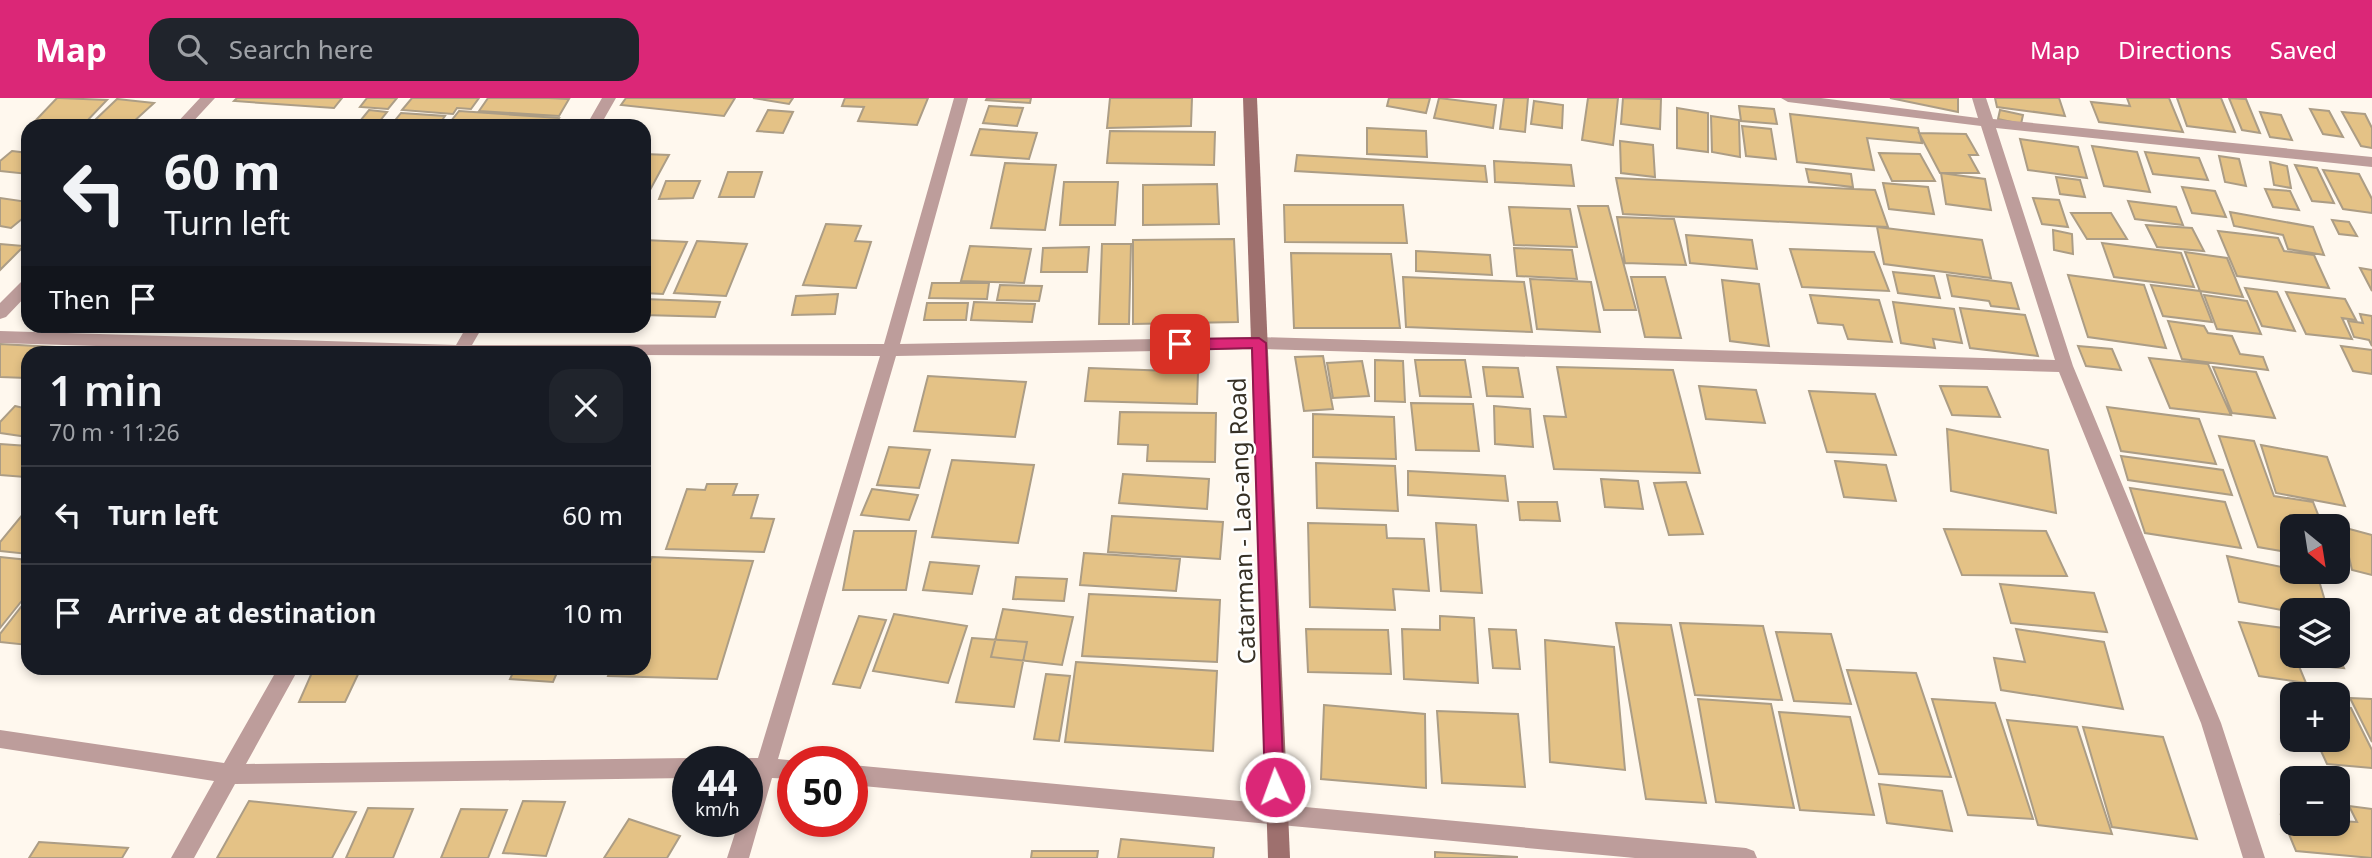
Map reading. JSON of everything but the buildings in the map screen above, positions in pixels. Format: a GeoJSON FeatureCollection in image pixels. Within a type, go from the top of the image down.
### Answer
{"type":"FeatureCollection","features":[{"type":"Feature","properties":{"kind":"main road","name":"Catarman - Lao-ang Road"},"geometry":{"type":"LineString","coordinates":[[1250,98],[1279,858]]}},
{"type":"Feature","properties":{"kind":"street"},"geometry":{"type":"LineString","coordinates":[[188,119],[208,98]]}},
{"type":"Feature","properties":{"kind":"street"},"geometry":{"type":"LineString","coordinates":[[597,119],[610,98]]}},
{"type":"Feature","properties":{"kind":"street"},"geometry":{"type":"LineString","coordinates":[[762,746],[890,350],[961,98]]}},
{"type":"Feature","properties":{"kind":"street"},"geometry":{"type":"LineString","coordinates":[[1788,98],[2372,162]]}},
{"type":"Feature","properties":{"kind":"street"},"geometry":{"type":"LineString","coordinates":[[1979,98],[2065,366],[2211,723],[2254,858]]}},
{"type":"Feature","properties":{"kind":"street"},"geometry":{"type":"LineString","coordinates":[[0,313],[21,291]]}},
{"type":"Feature","properties":{"kind":"street"},"geometry":{"type":"LineString","coordinates":[[0,337],[276,346]]}},
{"type":"Feature","properties":{"kind":"street"},"geometry":{"type":"LineString","coordinates":[[651,351],[1259,343],[2065,366]]}},
{"type":"Feature","properties":{"kind":"street"},"geometry":{"type":"LineString","coordinates":[[182,858],[285,675]]}},
{"type":"Feature","properties":{"kind":"street"},"geometry":{"type":"LineString","coordinates":[[0,740],[231,774],[672,768]]}},
{"type":"Feature","properties":{"kind":"street"},"geometry":{"type":"LineString","coordinates":[[868,776],[1746,858]]}},
{"type":"Feature","properties":{"kind":"street"},"geometry":{"type":"LineString","coordinates":[[738,858],[742,837]]}},
{"type":"Feature","properties":{"kind":"route"},"geometry":{"type":"LineString","coordinates":[[1180,344],[1259,343],[1275,787]]}}]}
